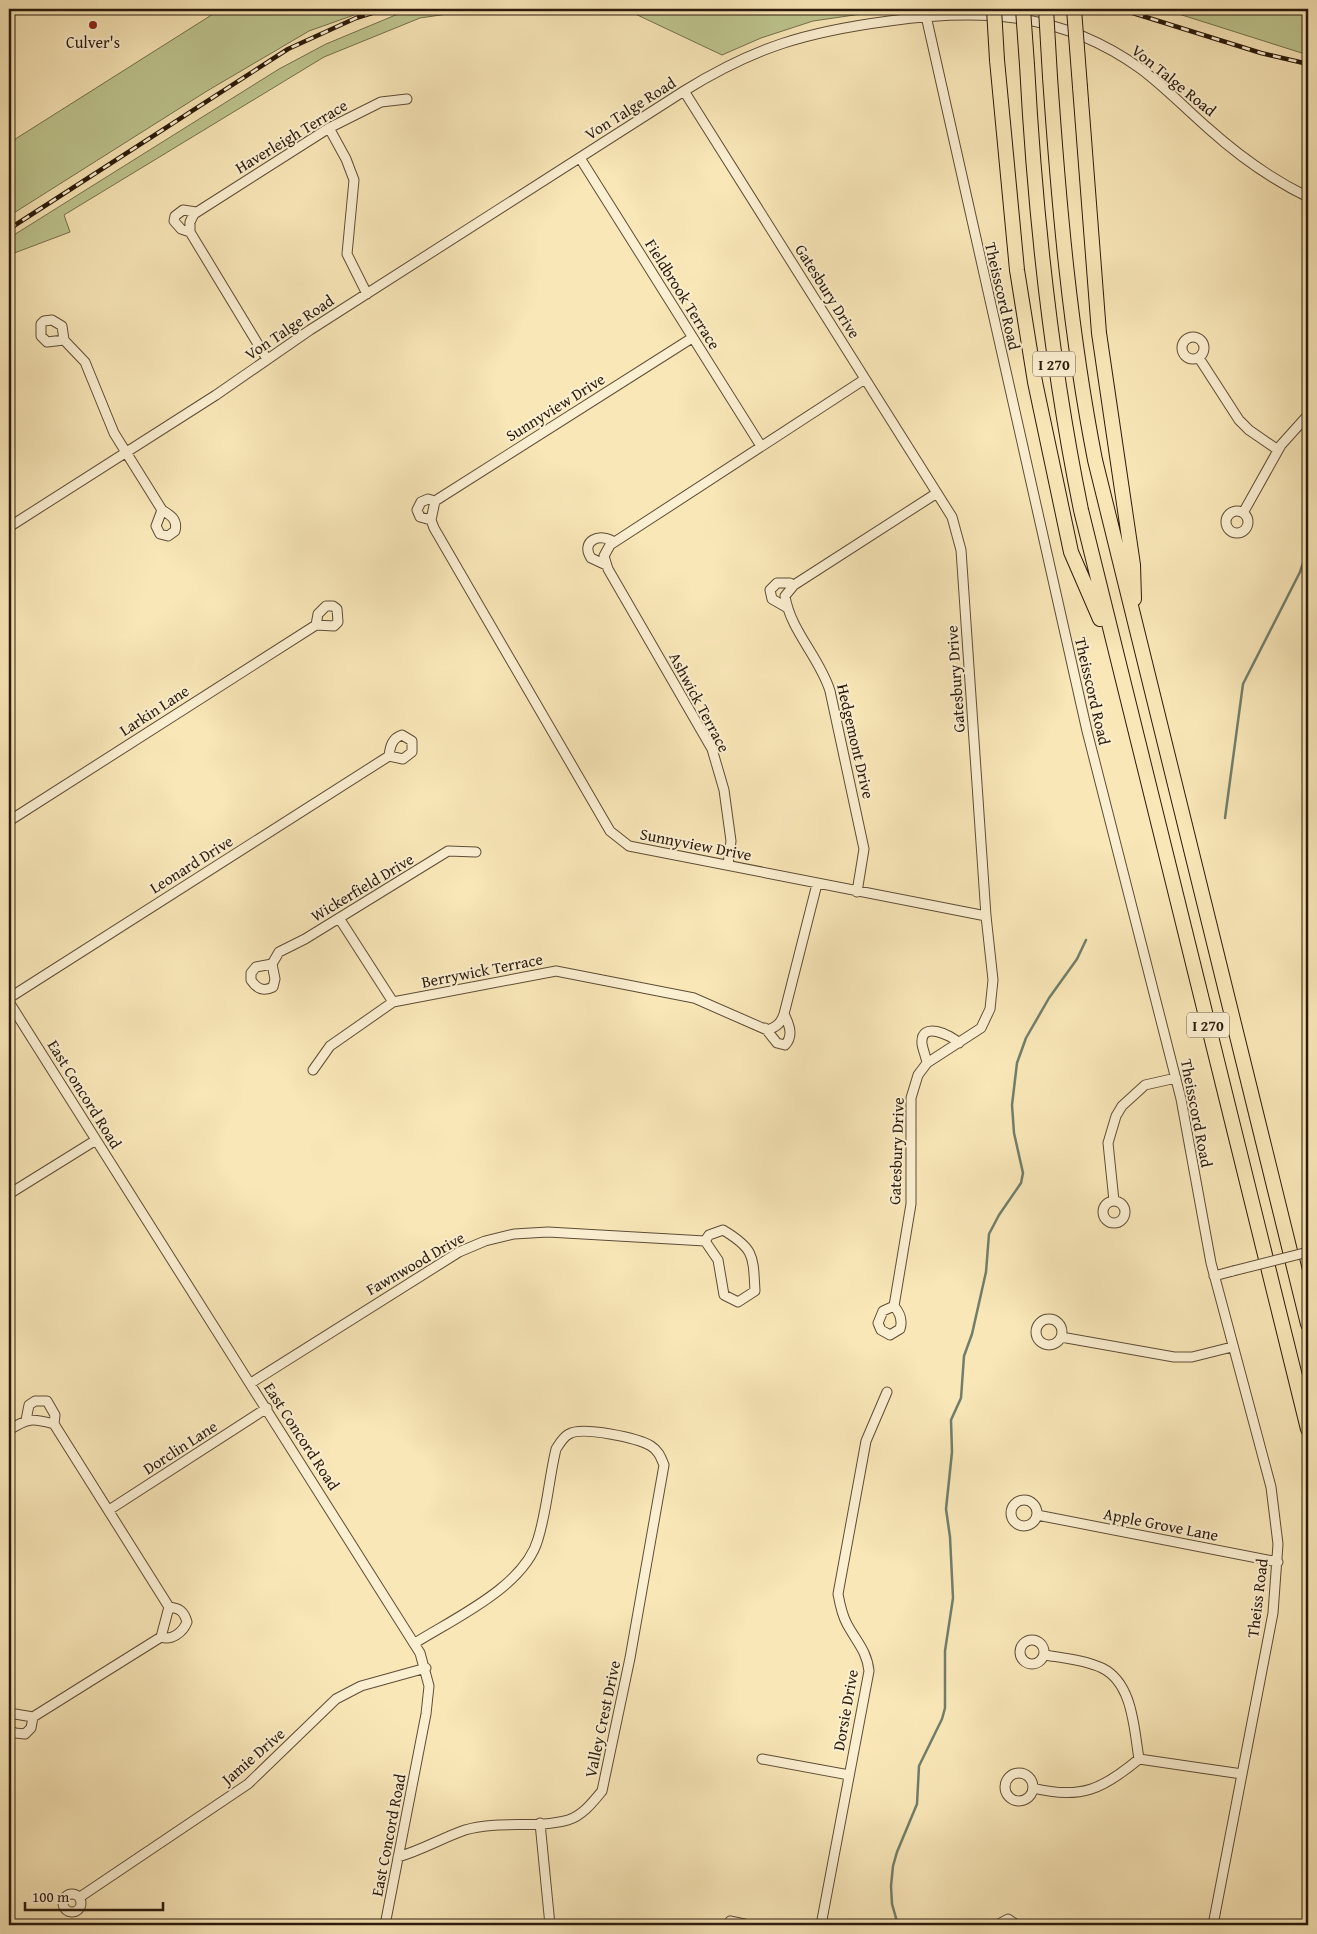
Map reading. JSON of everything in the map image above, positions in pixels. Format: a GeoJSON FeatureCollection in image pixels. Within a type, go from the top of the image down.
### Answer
{"type":"FeatureCollection","features":[{"type":"Feature","properties":{"kind":"highway"},"geometry":{"type":"LineString","coordinates":[[994,9],[1017,270],[1044,431],[1071,552],[1116,657]]}},
{"type":"Feature","properties":{"kind":"highway","name":"I 270"},"geometry":{"type":"LineString","coordinates":[[1023,9],[1037,211],[1054,361],[1081,510],[1308,1429]]}},
{"type":"Feature","properties":{"kind":"highway","name":"I 270"},"geometry":{"type":"LineString","coordinates":[[1046,9],[1063,252],[1078,369],[1104,503],[1308,1324]]}},
{"type":"Feature","properties":{"kind":"highway"},"geometry":{"type":"LineString","coordinates":[[1074,9],[1099,333],[1133,565],[1134,625]]}},
{"type":"Feature","properties":{"kind":"street","name":"Von Talge Road"},"geometry":{"type":"LineString","coordinates":[[9,526],[126,452],[366,294],[684,91],[741,59],[798,37],[836,28],[958,13],[1008,16],[1056,26],[1099,44],[1140,69],[1240,154],[1308,198]]}},
{"type":"Feature","properties":{"kind":"street","name":"Theisscord Road"},"geometry":{"type":"LineString","coordinates":[[926,16],[1087,731],[1176,1078],[1214,1276]]}},
{"type":"Feature","properties":{"kind":"street","name":"Gatesbury Drive"},"geometry":{"type":"LineString","coordinates":[[684,91],[952,517],[961,550],[986,916],[993,980],[990,1009],[980,1028],[959,1044],[927,1063],[918,1075],[911,1098],[911,1204],[894,1306]]}},
{"type":"Feature","properties":{"kind":"street","name":"Haverleigh Terrace"},"geometry":{"type":"LineString","coordinates":[[267,359],[190,232],[178,227],[174,221],[175,216],[183,210],[196,212],[329,128],[381,102],[407,99]]}},
{"type":"Feature","properties":{"kind":"street"},"geometry":{"type":"LineString","coordinates":[[329,128],[346,158],[354,180],[347,254],[366,294]]}},
{"type":"Feature","properties":{"kind":"street","name":"Fieldbrook Terrace"},"geometry":{"type":"LineString","coordinates":[[580,158],[761,446]]}},
{"type":"Feature","properties":{"kind":"street"},"geometry":{"type":"LineString","coordinates":[[190,232],[190,222],[196,212]]}},
{"type":"Feature","properties":{"kind":"street","name":"Sunnyview Drive"},"geometry":{"type":"LineString","coordinates":[[692,338],[435,501],[428,499],[421,502],[417,510],[420,517],[431,520],[610,831],[629,846],[986,916]]}},
{"type":"Feature","properties":{"kind":"street"},"geometry":{"type":"LineString","coordinates":[[64,340],[85,362],[108,420],[162,510]]}},
{"type":"Feature","properties":{"kind":"street"},"geometry":{"type":"LineString","coordinates":[[1199,358],[1244,426],[1278,450]]}},
{"type":"Feature","properties":{"kind":"street"},"geometry":{"type":"LineString","coordinates":[[606,565],[604,556],[610,545],[614,542],[866,379]]}},
{"type":"Feature","properties":{"kind":"street"},"geometry":{"type":"LineString","coordinates":[[1243,513],[1278,450],[1308,415]]}},
{"type":"Feature","properties":{"kind":"street","name":"Hedgemont Drive"},"geometry":{"type":"LineString","coordinates":[[857,892],[864,849],[830,691],[826,678],[786,607],[772,599],[770,590],[777,583],[790,583],[793,586],[937,493]]}},
{"type":"Feature","properties":{"kind":"street"},"geometry":{"type":"LineString","coordinates":[[431,520],[435,501]]}},
{"type":"Feature","properties":{"kind":"street","name":"Ashwick Terrace"},"geometry":{"type":"LineString","coordinates":[[614,542],[606,537],[597,537],[590,541],[588,546],[591,558],[606,565],[712,748],[725,799],[731,841],[728,865]]}},
{"type":"Feature","properties":{"kind":"street"},"geometry":{"type":"LineString","coordinates":[[786,607],[785,596],[793,586]]}},
{"type":"Feature","properties":{"kind":"street","name":"Larkin Lane"},"geometry":{"type":"LineString","coordinates":[[9,821],[316,625]]}},
{"type":"Feature","properties":{"kind":"street","name":"Leonard Drive"},"geometry":{"type":"LineString","coordinates":[[9,998],[389,756]]}},
{"type":"Feature","properties":{"kind":"street","name":"Wickerfield Drive"},"geometry":{"type":"LineString","coordinates":[[272,964],[280,952],[305,939],[448,852],[476,852]]}},
{"type":"Feature","properties":{"kind":"street","name":"Berrywick Terrace"},"geometry":{"type":"LineString","coordinates":[[313,1070],[330,1046],[393,1002],[556,971],[694,998],[765,1028],[777,1043],[785,1045],[790,1040],[790,1030],[784,1014],[817,884]]}},
{"type":"Feature","properties":{"kind":"street"},"geometry":{"type":"LineString","coordinates":[[339,918],[393,1002]]}},
{"type":"Feature","properties":{"kind":"street","name":"East Concord Road"},"geometry":{"type":"LineString","coordinates":[[9,1002],[415,1643],[426,1668],[429,1686],[426,1714],[385,1925]]}},
{"type":"Feature","properties":{"kind":"street"},"geometry":{"type":"LineString","coordinates":[[765,1028],[775,1028],[782,1021],[784,1014]]}},
{"type":"Feature","properties":{"kind":"street"},"geometry":{"type":"LineString","coordinates":[[927,1063],[922,1043],[924,1034],[929,1031],[946,1034],[959,1044]]}},
{"type":"Feature","properties":{"kind":"street"},"geometry":{"type":"LineString","coordinates":[[1114,1201],[1108,1143],[1116,1116],[1122,1106],[1145,1085],[1176,1078]]}},
{"type":"Feature","properties":{"kind":"street"},"geometry":{"type":"LineString","coordinates":[[9,1194],[96,1140]]}},
{"type":"Feature","properties":{"kind":"street","name":"Fawnwood Drive"},"geometry":{"type":"LineString","coordinates":[[723,1230],[738,1239],[753,1258],[755,1291],[738,1302],[724,1295],[718,1260],[705,1241],[709,1235],[723,1230]]}},
{"type":"Feature","properties":{"kind":"street","name":"Fawnwood Drive"},"geometry":{"type":"LineString","coordinates":[[250,1382],[427,1271],[459,1252],[486,1241],[514,1234],[548,1232],[705,1241]]}},
{"type":"Feature","properties":{"kind":"street"},"geometry":{"type":"LineString","coordinates":[[1214,1276],[1308,1252]]}},
{"type":"Feature","properties":{"kind":"street","name":"Theiss Road"},"geometry":{"type":"LineString","coordinates":[[1213,1925],[1273,1613],[1278,1562],[1276,1524],[1271,1487],[1214,1276]]}},
{"type":"Feature","properties":{"kind":"street"},"geometry":{"type":"LineString","coordinates":[[1061,1337],[1174,1357],[1192,1357],[1232,1347]]}},
{"type":"Feature","properties":{"kind":"street","name":"Dorsie Drive"},"geometry":{"type":"LineString","coordinates":[[821,1925],[864,1699],[868,1665],[863,1646],[847,1625],[841,1610],[838,1594],[866,1441],[887,1392]]}},
{"type":"Feature","properties":{"kind":"street"},"geometry":{"type":"LineString","coordinates":[[9,1713],[33,1717],[160,1637],[169,1607],[54,1424],[55,1415],[52,1407],[47,1401],[35,1401],[29,1405],[26,1420]]}},
{"type":"Feature","properties":{"kind":"street","name":"Dorclin Lane"},"geometry":{"type":"LineString","coordinates":[[109,1510],[267,1408]]}},
{"type":"Feature","properties":{"kind":"street"},"geometry":{"type":"LineString","coordinates":[[9,1430],[26,1420],[38,1419],[54,1424]]}},
{"type":"Feature","properties":{"kind":"street","name":"Valley Crest Drive"},"geometry":{"type":"LineString","coordinates":[[398,1857],[422,1850],[466,1830],[503,1824],[569,1820],[590,1807],[602,1791],[630,1658],[664,1465],[660,1455],[653,1447],[639,1441],[582,1431],[570,1433],[562,1439],[556,1449],[538,1540],[520,1573],[501,1588],[415,1643]]}},
{"type":"Feature","properties":{"kind":"street","name":"Apple Grove Lane"},"geometry":{"type":"LineString","coordinates":[[1037,1515],[1278,1562]]}},
{"type":"Feature","properties":{"kind":"street"},"geometry":{"type":"LineString","coordinates":[[160,1637],[168,1639],[174,1636],[180,1632],[187,1622],[182,1612],[177,1608],[169,1607]]}},
{"type":"Feature","properties":{"kind":"street"},"geometry":{"type":"LineString","coordinates":[[1045,1655],[1102,1668],[1122,1685],[1133,1723],[1139,1759]]}},
{"type":"Feature","properties":{"kind":"street","name":"Jamie Drive"},"geometry":{"type":"LineString","coordinates":[[80,1897],[248,1784],[336,1699],[361,1686],[426,1668]]}},
{"type":"Feature","properties":{"kind":"street"},"geometry":{"type":"LineString","coordinates":[[9,1730],[25,1734],[31,1728],[33,1717]]}},
{"type":"Feature","properties":{"kind":"street"},"geometry":{"type":"LineString","coordinates":[[762,1759],[849,1775]]}},
{"type":"Feature","properties":{"kind":"street"},"geometry":{"type":"LineString","coordinates":[[1033,1788],[1074,1794],[1089,1791],[1121,1774],[1139,1759],[1242,1774]]}},
{"type":"Feature","properties":{"kind":"street"},"geometry":{"type":"LineString","coordinates":[[540,1823],[550,1925]]}},
{"type":"Feature","properties":{"kind":"street"},"geometry":{"type":"LineString","coordinates":[[997,1925],[1008,1919],[1017,1925]]}},
{"type":"Feature","properties":{"kind":"street"},"geometry":{"type":"LineString","coordinates":[[730,1921],[750,1925]]}},
{"type":"Feature","properties":{"kind":"green space"},"geometry":{"type":"Polygon","coordinates":[[[221,9],[371,9],[309,31],[207,91],[9,216],[9,143],[221,9]]]}},
{"type":"Feature","properties":{"kind":"green space"},"geometry":{"type":"Polygon","coordinates":[[[410,9],[482,9],[420,18],[324,57],[64,215],[70,232],[9,255],[9,238],[279,69],[326,44],[410,9]]]}},
{"type":"Feature","properties":{"kind":"green space"},"geometry":{"type":"Polygon","coordinates":[[[528,9],[896,9],[813,21],[761,38],[722,55],[631,12],[559,14],[528,9]]]}},
{"type":"Feature","properties":{"kind":"green space"},"geometry":{"type":"Polygon","coordinates":[[[1163,9],[1308,9],[1308,55],[1163,9]]]}},
{"type":"Feature","properties":{"kind":"waterway"},"geometry":{"type":"LineString","coordinates":[[1225,818],[1243,684],[1300,572],[1308,548]]}},
{"type":"Feature","properties":{"kind":"waterway"},"geometry":{"type":"LineString","coordinates":[[898,1925],[892,1904],[893,1866],[917,1804],[919,1766],[942,1719],[945,1708],[945,1651],[953,1598],[950,1537],[946,1509],[952,1452],[951,1420],[961,1398],[964,1356],[972,1334],[986,1272],[989,1234],[999,1215],[1021,1183],[1023,1173],[1014,1133],[1012,1105],[1017,1063],[1026,1038],[1049,998],[1077,959],[1086,940]]}},
{"type":"Feature","properties":{"kind":"railway"},"geometry":{"type":"LineString","coordinates":[[9,229],[288,49],[356,18],[385,9]]}},
{"type":"Feature","properties":{"kind":"railway"},"geometry":{"type":"LineString","coordinates":[[1120,9],[1261,53],[1308,64]]}},
{"type":"Feature","properties":{"kind":"place","name":"Culver's"},"geometry":{"type":"Point","coordinates":[93,25]}}]}
